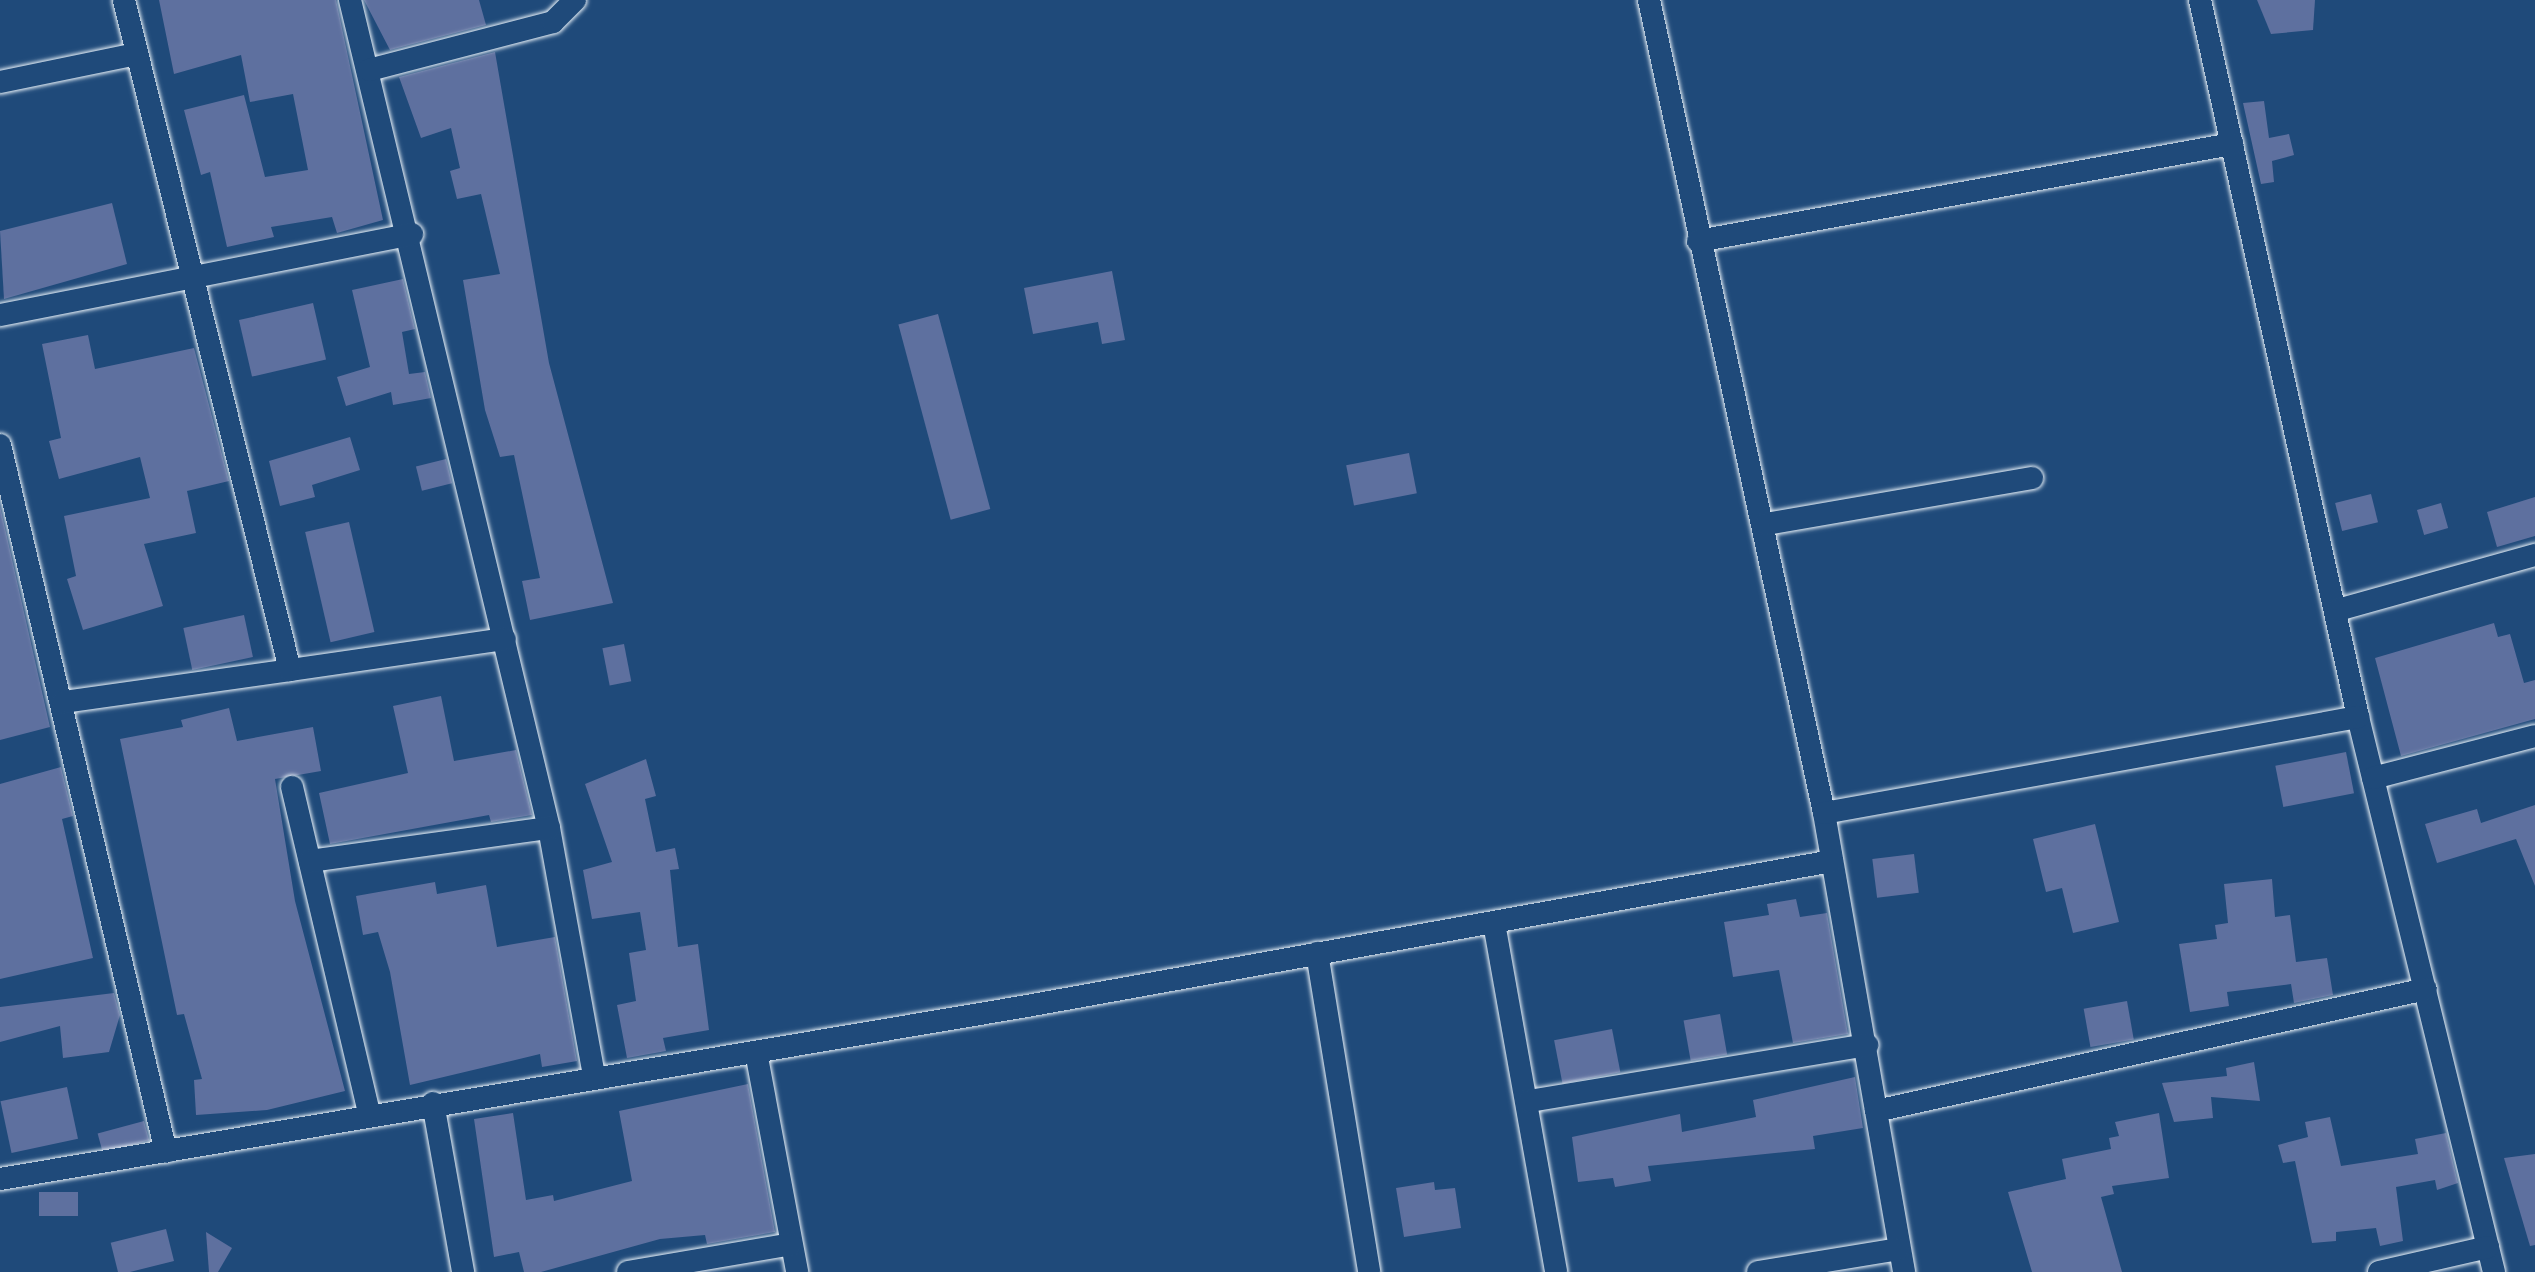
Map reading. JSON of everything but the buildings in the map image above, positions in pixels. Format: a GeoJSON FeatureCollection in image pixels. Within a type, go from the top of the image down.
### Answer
{"type":"FeatureCollection","features":[{"type":"Feature","properties":{"kind":"street"},"geometry":{"type":"LineString","coordinates":[[124,0],[290,670]]}},
{"type":"Feature","properties":{"kind":"street"},"geometry":{"type":"LineString","coordinates":[[350,0],[412,234],[549,828],[594,1075]]}},
{"type":"Feature","properties":{"kind":"street"},"geometry":{"type":"LineString","coordinates":[[369,70],[553,22],[575,0]]}},
{"type":"Feature","properties":{"kind":"street"},"geometry":{"type":"LineString","coordinates":[[1649,0],[1698,241],[1766,524],[1824,813],[1867,1045],[1904,1272]]}},
{"type":"Feature","properties":{"kind":"street"},"geometry":{"type":"LineString","coordinates":[[2200,0],[2338,610],[2358,717],[2494,1272]]}},
{"type":"Feature","properties":{"kind":"street"},"geometry":{"type":"LineString","coordinates":[[0,82],[137,54]]}},
{"type":"Feature","properties":{"kind":"street"},"geometry":{"type":"LineString","coordinates":[[1698,241],[2232,144]]}},
{"type":"Feature","properties":{"kind":"street"},"geometry":{"type":"LineString","coordinates":[[0,315],[191,280],[412,234]]}},
{"type":"Feature","properties":{"kind":"street"},"geometry":{"type":"LineString","coordinates":[[1,452],[63,702],[166,1152]]}},
{"type":"Feature","properties":{"kind":"street"},"geometry":{"type":"LineString","coordinates":[[1766,524],[2032,478]]}},
{"type":"Feature","properties":{"kind":"street"},"geometry":{"type":"LineString","coordinates":[[2338,610],[2535,555]]}},
{"type":"Feature","properties":{"kind":"street"},"geometry":{"type":"LineString","coordinates":[[63,702],[505,639]]}},
{"type":"Feature","properties":{"kind":"street"},"geometry":{"type":"LineString","coordinates":[[1824,813],[2358,717]]}},
{"type":"Feature","properties":{"kind":"street"},"geometry":{"type":"LineString","coordinates":[[2373,778],[2535,736]]}},
{"type":"Feature","properties":{"kind":"street"},"geometry":{"type":"LineString","coordinates":[[292,787],[369,1113]]}},
{"type":"Feature","properties":{"kind":"street"},"geometry":{"type":"LineString","coordinates":[[310,861],[549,828]]}},
{"type":"Feature","properties":{"kind":"street"},"geometry":{"type":"LineString","coordinates":[[0,1179],[594,1075],[756,1052],[1832,861]]}},
{"type":"Feature","properties":{"kind":"street"},"geometry":{"type":"LineString","coordinates":[[1494,923],[1529,1101],[1556,1272]]}},
{"type":"Feature","properties":{"kind":"street"},"geometry":{"type":"LineString","coordinates":[[1317,953],[1369,1272]]}},
{"type":"Feature","properties":{"kind":"street"},"geometry":{"type":"LineString","coordinates":[[1876,1111],[2426,989]]}},
{"type":"Feature","properties":{"kind":"street"},"geometry":{"type":"LineString","coordinates":[[1529,1101],[1867,1045]]}},
{"type":"Feature","properties":{"kind":"street"},"geometry":{"type":"LineString","coordinates":[[756,1052],[797,1272]]}},
{"type":"Feature","properties":{"kind":"street"},"geometry":{"type":"LineString","coordinates":[[433,1103],[463,1272]]}},
{"type":"Feature","properties":{"kind":"street"},"geometry":{"type":"LineString","coordinates":[[628,1272],[791,1244]]}},
{"type":"Feature","properties":{"kind":"street"},"geometry":{"type":"LineString","coordinates":[[2379,1272],[2488,1247]]}},
{"type":"Feature","properties":{"kind":"street"},"geometry":{"type":"LineString","coordinates":[[1758,1272],[1898,1249]]}}]}
